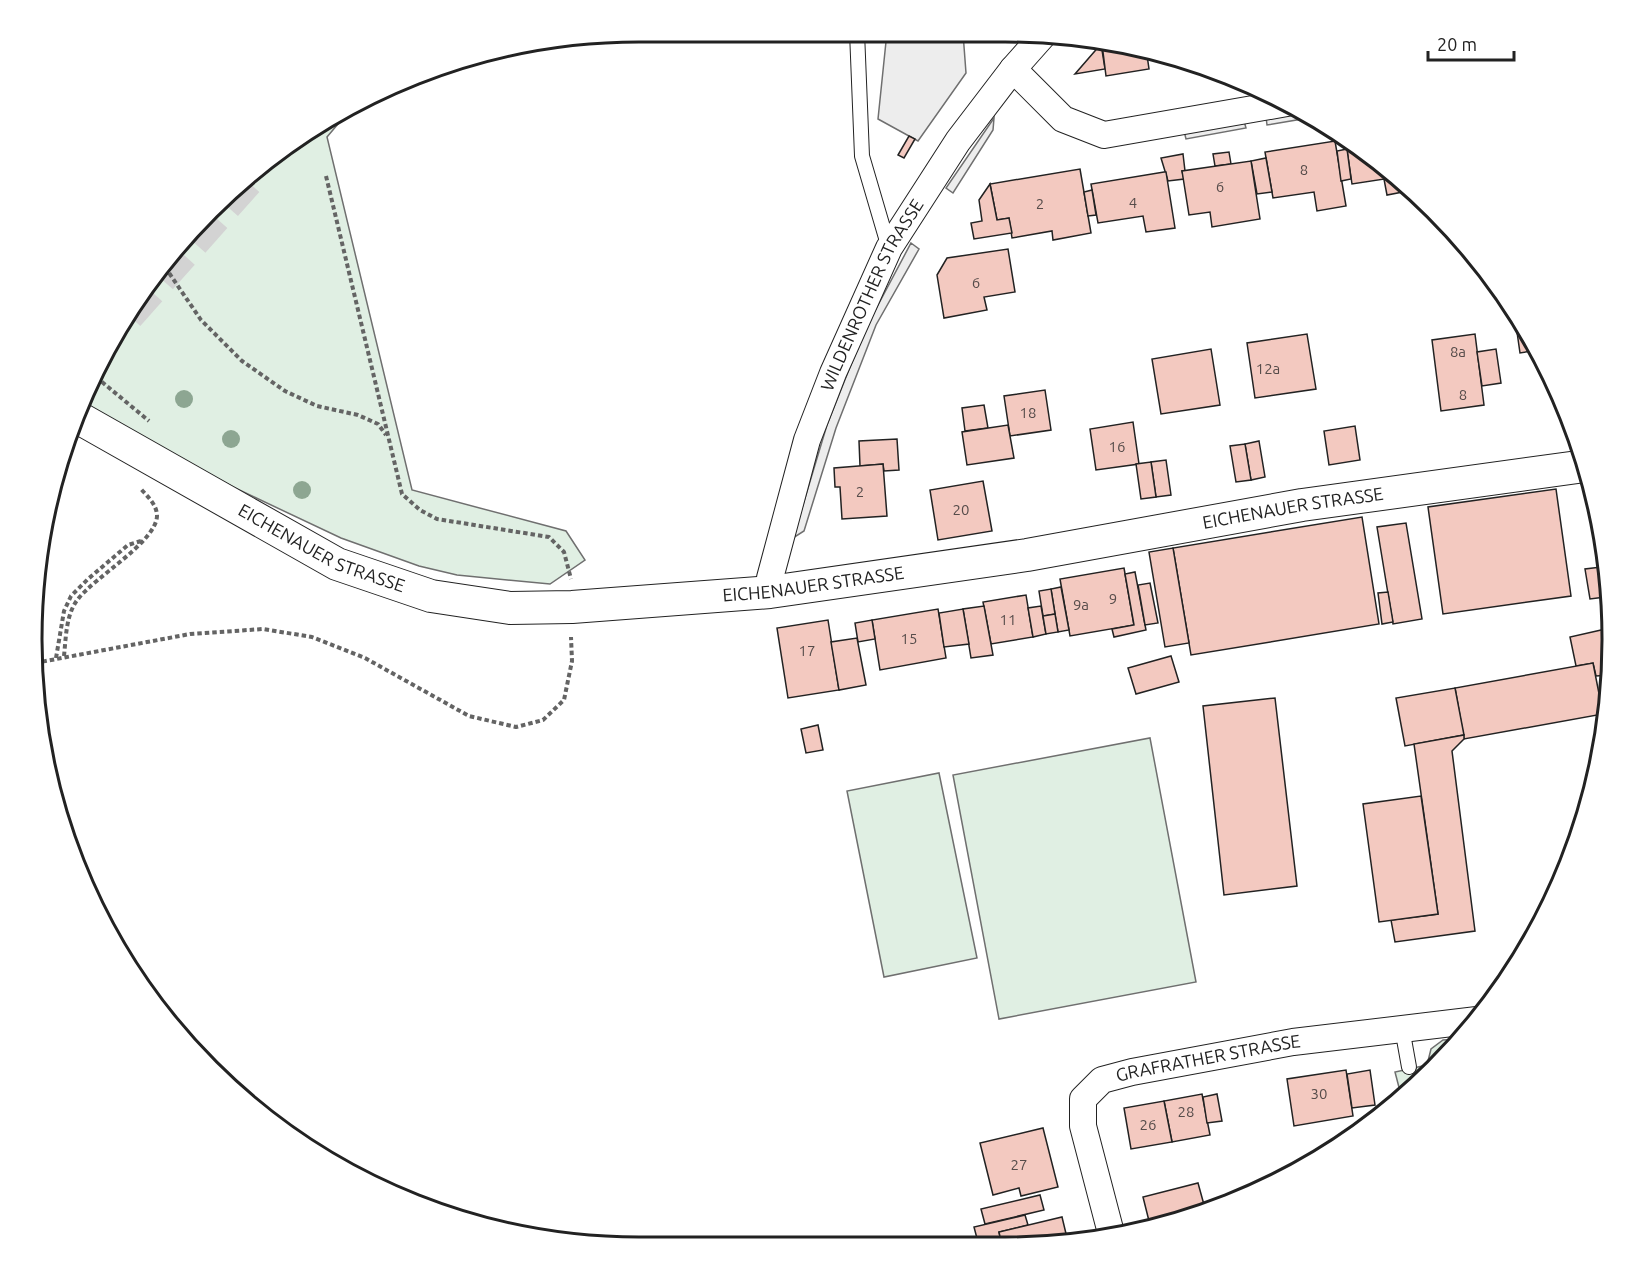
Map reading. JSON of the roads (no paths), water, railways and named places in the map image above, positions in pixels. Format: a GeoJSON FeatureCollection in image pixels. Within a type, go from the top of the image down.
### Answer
{"type":"FeatureCollection","features":[{"type":"Feature","properties":{"kind":"street","name":"WILDENROTHER STRASSE"},"geometry":{"type":"LineString","coordinates":[[770,592],[770,578],[807,440],[833,373],[889,248],[958,141],[1013,69],[1036,43]]}},
{"type":"Feature","properties":{"kind":"street"},"geometry":{"type":"LineString","coordinates":[[1013,69],[1062,119],[1104,135],[1272,106]]}},
{"type":"Feature","properties":{"kind":"street","name":"EICHENAUER STRASSE"},"geometry":{"type":"LineString","coordinates":[[84,421],[337,564],[431,596],[510,608],[572,607],[770,592],[1027,555],[1302,505],[1576,467]]}},
{"type":"Feature","properties":{"kind":"street","name":"GRAFRATHER STRASSE"},"geometry":{"type":"LineString","coordinates":[[1110,1228],[1083,1126],[1083,1099],[1102,1080],[1132,1072],[1293,1042],[1464,1021]]}},
{"type":"Feature","properties":{"kind":"lane"},"geometry":{"type":"LineString","coordinates":[[857,42],[862,156],[889,248]]}},
{"type":"Feature","properties":{"kind":"lane"},"geometry":{"type":"LineString","coordinates":[[1402,1028],[1409,1067]]}}]}
